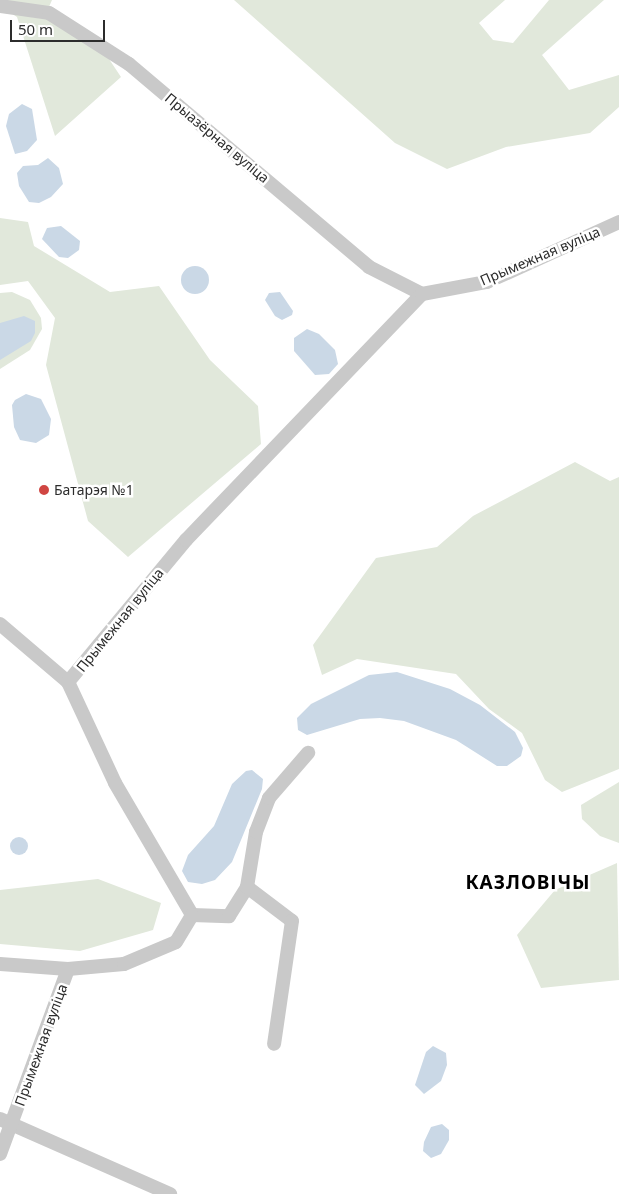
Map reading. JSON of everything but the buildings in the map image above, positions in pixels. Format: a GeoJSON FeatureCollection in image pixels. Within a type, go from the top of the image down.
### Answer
{"type":"FeatureCollection","features":[{"type":"Feature","properties":{"kind":"street","name":"Прыазёрная вуліца"},"geometry":{"type":"LineString","coordinates":[[0,6],[49,13],[129,64],[369,267],[422,294]]}},
{"type":"Feature","properties":{"kind":"street","name":"Прымежная вуліца"},"geometry":{"type":"LineString","coordinates":[[0,1154],[6,1121],[68,969],[124,964],[168,946],[176,942],[192,915],[115,783],[68,682],[186,540],[422,294],[486,282],[619,222]]}},
{"type":"Feature","properties":{"kind":"street"},"geometry":{"type":"LineString","coordinates":[[0,624],[68,682]]}},
{"type":"Feature","properties":{"kind":"street"},"geometry":{"type":"LineString","coordinates":[[192,915],[229,916],[247,887],[256,832],[269,798],[308,753]]}},
{"type":"Feature","properties":{"kind":"street"},"geometry":{"type":"LineString","coordinates":[[247,887],[292,921],[274,1044]]}},
{"type":"Feature","properties":{"kind":"street"},"geometry":{"type":"LineString","coordinates":[[0,964],[68,969]]}},
{"type":"Feature","properties":{"kind":"street"},"geometry":{"type":"LineString","coordinates":[[6,1121],[170,1194]]}},
{"type":"Feature","properties":{"kind":"shaded area"},"geometry":{"type":"Polygon","coordinates":[[[0,0],[52,0],[45,16],[107,56],[121,77],[55,136],[17,17],[0,6],[0,0]]]}},
{"type":"Feature","properties":{"kind":"shaded area"},"geometry":{"type":"Polygon","coordinates":[[[234,0],[505,0],[479,23],[493,40],[513,43],[549,0],[604,0],[542,55],[569,90],[619,75],[619,107],[590,133],[506,147],[447,169],[395,143],[234,0]]]}},
{"type":"Feature","properties":{"kind":"shaded area"},"geometry":{"type":"Polygon","coordinates":[[[0,218],[28,222],[34,246],[110,292],[159,286],[210,360],[258,406],[261,444],[128,557],[88,521],[46,365],[55,318],[28,281],[0,285],[0,218]]]}},
{"type":"Feature","properties":{"kind":"shaded area"},"geometry":{"type":"Polygon","coordinates":[[[12,292],[30,300],[41,318],[42,329],[30,350],[0,369],[0,293],[12,292]]]}},
{"type":"Feature","properties":{"kind":"shaded area"},"geometry":{"type":"Polygon","coordinates":[[[575,462],[610,481],[619,477],[619,769],[562,792],[545,780],[522,733],[489,709],[456,674],[357,659],[322,675],[313,645],[376,558],[437,547],[473,516],[575,462]]]}},
{"type":"Feature","properties":{"kind":"shaded area"},"geometry":{"type":"Polygon","coordinates":[[[619,782],[619,843],[600,836],[582,819],[581,805],[619,782]]]}},
{"type":"Feature","properties":{"kind":"shaded area"},"geometry":{"type":"Polygon","coordinates":[[[617,863],[619,980],[541,988],[517,935],[555,890],[617,863]]]}},
{"type":"Feature","properties":{"kind":"shaded area"},"geometry":{"type":"Polygon","coordinates":[[[98,879],[161,903],[153,930],[80,951],[0,944],[0,890],[98,879]]]}},
{"type":"Feature","properties":{"kind":"water"},"geometry":{"type":"Polygon","coordinates":[[[22,104],[32,109],[37,140],[27,151],[15,154],[6,126],[9,114],[22,104]]]}},
{"type":"Feature","properties":{"kind":"water"},"geometry":{"type":"Polygon","coordinates":[[[48,158],[59,168],[63,184],[51,197],[39,203],[29,202],[19,186],[17,173],[23,166],[38,165],[48,158]]]}},
{"type":"Feature","properties":{"kind":"water"},"geometry":{"type":"Polygon","coordinates":[[[61,226],[80,241],[79,250],[68,258],[59,257],[42,239],[47,228],[61,226]]]}},
{"type":"Feature","properties":{"kind":"water"},"geometry":{"type":"Polygon","coordinates":[[[195,266],[205,270],[209,280],[205,290],[195,294],[185,290],[181,280],[185,270],[195,266]]]}},
{"type":"Feature","properties":{"kind":"water"},"geometry":{"type":"Polygon","coordinates":[[[280,292],[293,311],[292,315],[282,320],[275,316],[265,300],[269,293],[280,292]]]}},
{"type":"Feature","properties":{"kind":"water"},"geometry":{"type":"Polygon","coordinates":[[[24,316],[35,321],[35,333],[31,341],[0,360],[0,323],[24,316]]]}},
{"type":"Feature","properties":{"kind":"water"},"geometry":{"type":"Polygon","coordinates":[[[307,329],[319,334],[335,350],[338,364],[329,374],[315,375],[294,351],[294,338],[307,329]]]}},
{"type":"Feature","properties":{"kind":"water"},"geometry":{"type":"Polygon","coordinates":[[[26,394],[41,399],[51,419],[49,435],[36,443],[20,440],[14,427],[12,405],[15,400],[26,394]]]}},
{"type":"Feature","properties":{"kind":"water"},"geometry":{"type":"Polygon","coordinates":[[[397,672],[450,689],[480,705],[515,732],[523,748],[521,756],[507,766],[497,766],[456,740],[404,721],[380,718],[360,719],[307,735],[298,730],[297,718],[311,704],[369,675],[397,672]]]}},
{"type":"Feature","properties":{"kind":"water"},"geometry":{"type":"Polygon","coordinates":[[[252,770],[263,779],[262,789],[232,862],[215,880],[202,884],[188,882],[182,871],[188,855],[214,826],[232,784],[246,771],[252,770]]]}},
{"type":"Feature","properties":{"kind":"water"},"geometry":{"type":"Polygon","coordinates":[[[19,837],[27,842],[28,846],[23,854],[19,855],[11,850],[10,846],[15,838],[19,837]]]}},
{"type":"Feature","properties":{"kind":"water"},"geometry":{"type":"Polygon","coordinates":[[[433,1046],[446,1053],[447,1065],[441,1081],[424,1094],[415,1085],[426,1052],[433,1046]]]}},
{"type":"Feature","properties":{"kind":"water"},"geometry":{"type":"Polygon","coordinates":[[[442,1124],[449,1130],[449,1140],[441,1154],[431,1158],[423,1151],[424,1142],[431,1127],[442,1124]]]}},
{"type":"Feature","properties":{"kind":"place","name":"Батарэя №1"},"geometry":{"type":"Point","coordinates":[44,490]}},
{"type":"Feature","properties":{"kind":"district","name":"КАЗЛОВІЧЫ"},"geometry":{"type":"Point","coordinates":[528,883]}}]}
